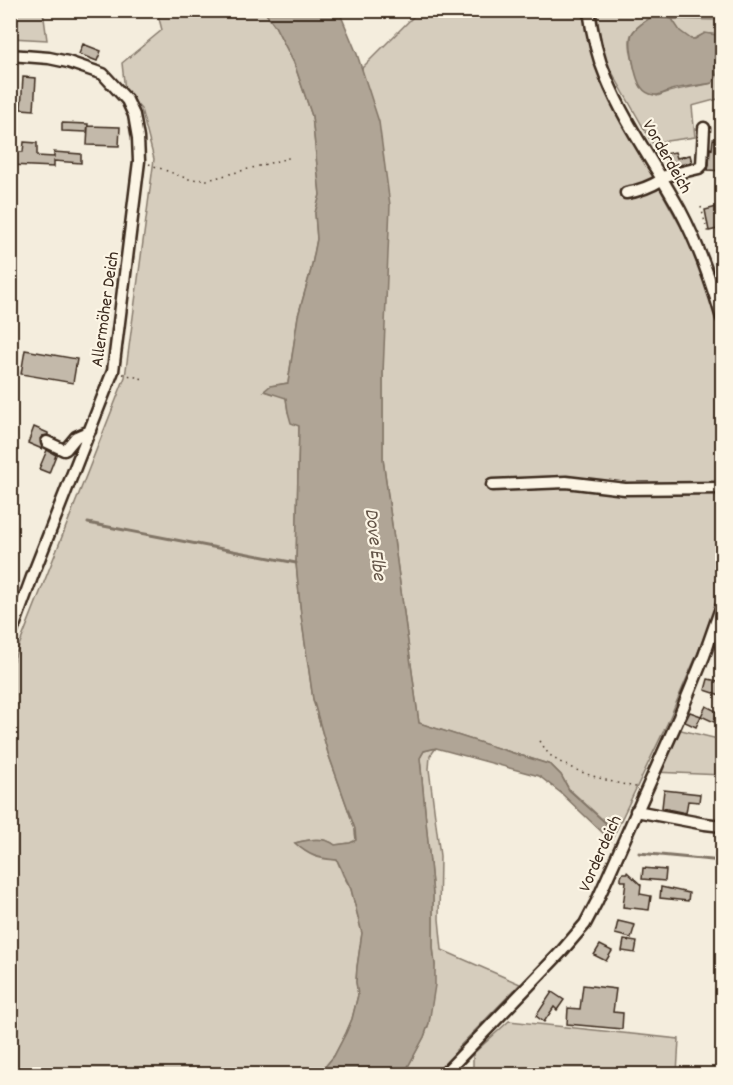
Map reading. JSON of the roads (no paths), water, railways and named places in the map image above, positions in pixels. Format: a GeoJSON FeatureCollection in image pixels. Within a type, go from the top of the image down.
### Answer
{"type":"FeatureCollection","features":[{"type":"Feature","properties":{"kind":"street","name":"Vorderdeich"},"geometry":{"type":"LineString","coordinates":[[589,10],[597,54],[606,78],[689,228],[723,318]]}},
{"type":"Feature","properties":{"kind":"street","name":"Allermöher Deich"},"geometry":{"type":"LineString","coordinates":[[10,55],[50,58],[103,74],[127,100],[134,115],[140,161],[113,371],[10,637]]}},
{"type":"Feature","properties":{"kind":"street"},"geometry":{"type":"LineString","coordinates":[[626,193],[651,187],[662,178],[702,165],[704,128]]}},
{"type":"Feature","properties":{"kind":"street"},"geometry":{"type":"LineString","coordinates":[[47,442],[63,450],[76,438],[90,431]]}},
{"type":"Feature","properties":{"kind":"street"},"geometry":{"type":"LineString","coordinates":[[492,485],[566,483],[625,489],[723,488]]}},
{"type":"Feature","properties":{"kind":"street","name":"Vorderdeich"},"geometry":{"type":"LineString","coordinates":[[444,1074],[544,971],[585,924],[697,674],[723,604]]}},
{"type":"Feature","properties":{"kind":"street"},"geometry":{"type":"LineString","coordinates":[[636,811],[723,826]]}},
{"type":"Feature","properties":{"kind":"water","name":"Dove Elbe"},"geometry":{"type":"Polygon","coordinates":[[[264,11],[339,11],[357,54],[379,122],[390,205],[383,373],[383,459],[419,723],[551,765],[561,775],[569,790],[611,828],[605,835],[561,793],[539,776],[436,748],[424,751],[420,758],[433,895],[435,985],[429,1023],[404,1074],[319,1074],[334,1056],[352,1019],[358,995],[356,982],[362,933],[351,889],[337,860],[314,856],[295,843],[326,840],[335,845],[356,840],[355,829],[328,753],[313,699],[301,615],[296,563],[299,426],[291,423],[286,398],[264,391],[270,386],[288,383],[298,316],[317,239],[315,213],[320,195],[312,116],[294,63],[275,26],[264,11]]]}},
{"type":"Feature","properties":{"kind":"water"},"geometry":{"type":"Polygon","coordinates":[[[653,16],[672,19],[680,31],[691,39],[705,33],[722,36],[722,67],[712,83],[656,95],[643,89],[635,70],[631,38],[641,24],[653,16]]]}},
{"type":"Feature","properties":{"kind":"waterway"},"geometry":{"type":"LineString","coordinates":[[88,523],[296,563]]}},
{"type":"Feature","properties":{"kind":"waterway"},"geometry":{"type":"LineString","coordinates":[[639,853],[722,861]]}}]}
